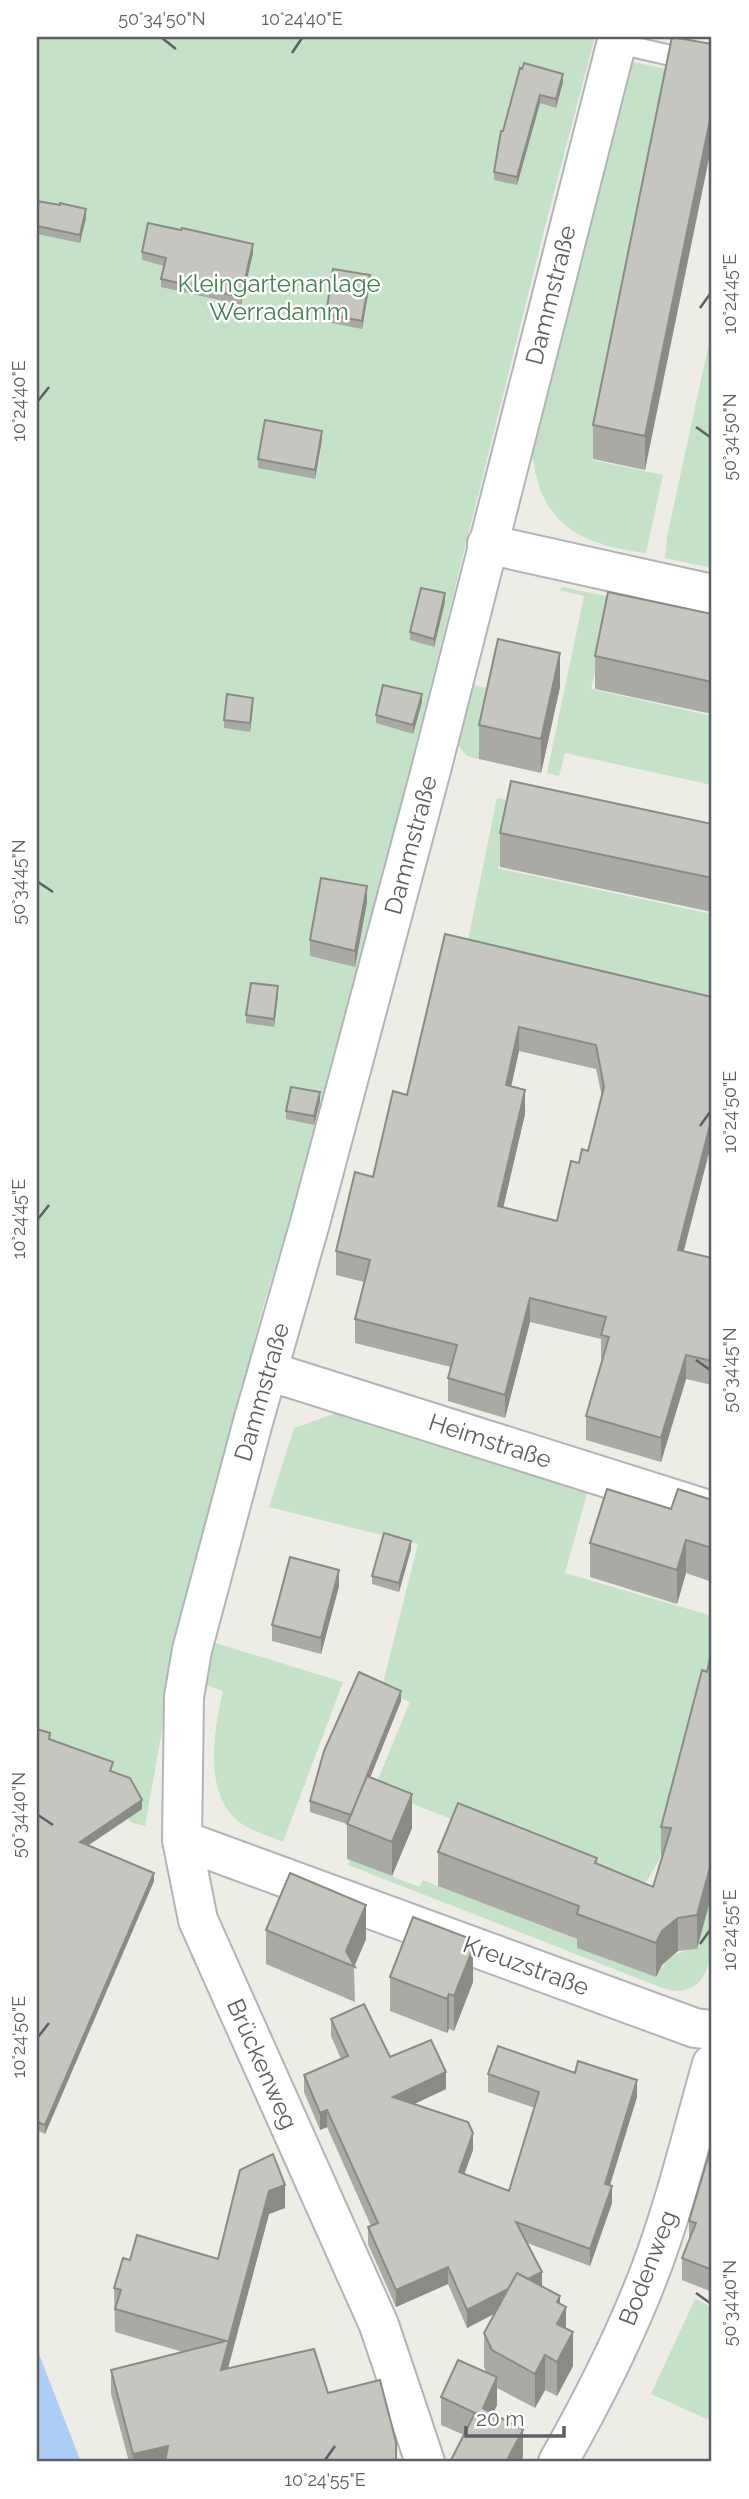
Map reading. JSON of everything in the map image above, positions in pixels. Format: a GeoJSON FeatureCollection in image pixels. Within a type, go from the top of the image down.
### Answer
{"type":"FeatureCollection","features":[{"type":"Feature","properties":{"kind":"street","name":"Dammstraße"},"geometry":{"type":"LineString","coordinates":[[192,1650],[429,780],[617,40]]}},
{"type":"Feature","properties":{"kind":"street"},"geometry":{"type":"LineString","coordinates":[[487,544],[712,594]]}},
{"type":"Feature","properties":{"kind":"street","name":"Heimstraße"},"geometry":{"type":"LineString","coordinates":[[268,1371],[712,1511]]}},
{"type":"Feature","properties":{"kind":"street","name":"Brückenweg"},"geometry":{"type":"LineString","coordinates":[[192,1650],[184,1697],[182,1840],[198,1920],[379,2325],[425,2462]]}},
{"type":"Feature","properties":{"kind":"street","name":"Kreuzstraße"},"geometry":{"type":"LineString","coordinates":[[182,1840],[695,2028],[712,2030]]}},
{"type":"Feature","properties":{"kind":"street","name":"Bodenweg"},"geometry":{"type":"LineString","coordinates":[[558,2462],[593,2399],[650,2272],[676,2194],[712,2064]]}},
{"type":"Feature","properties":{"kind":"lane"},"geometry":{"type":"LineString","coordinates":[[617,40],[712,65]]}},
{"type":"Feature","properties":{"kind":"green space","name":"Kleingartenanlage Werradamm"},"geometry":{"type":"Polygon","coordinates":[[[37,37],[595,37],[334,1073],[261,1314],[169,1692],[145,1826],[130,1822],[119,1800],[37,1770],[37,37]]]}},
{"type":"Feature","properties":{"kind":"green space"},"geometry":{"type":"Polygon","coordinates":[[[629,61],[671,70],[592,460],[663,475],[646,553],[599,543],[564,524],[551,510],[541,492],[532,444],[629,61]]]}},
{"type":"Feature","properties":{"kind":"green space"},"geometry":{"type":"Polygon","coordinates":[[[712,329],[712,568],[665,558],[667,537],[712,329]]]}},
{"type":"Feature","properties":{"kind":"green space"},"geometry":{"type":"Polygon","coordinates":[[[563,587],[712,618],[607,621],[591,689],[712,716],[712,785],[565,753],[559,776],[547,773],[584,596],[559,590],[563,587]]]}},
{"type":"Feature","properties":{"kind":"green space"},"geometry":{"type":"Polygon","coordinates":[[[471,684],[494,690],[479,759],[467,756],[458,745],[471,684]]]}},
{"type":"Feature","properties":{"kind":"green space"},"geometry":{"type":"Polygon","coordinates":[[[497,798],[712,841],[510,814],[499,867],[496,868],[712,914],[712,1004],[467,945],[497,798]]]}},
{"type":"Feature","properties":{"kind":"green space"},"geometry":{"type":"Polygon","coordinates":[[[337,1413],[588,1490],[565,1573],[712,1616],[712,1654],[659,1860],[647,1881],[633,1889],[374,1789],[410,1702],[381,1691],[418,1544],[269,1507],[294,1428],[337,1413]]]}},
{"type":"Feature","properties":{"kind":"green space"},"geometry":{"type":"Polygon","coordinates":[[[209,1641],[343,1682],[283,1842],[243,1825],[227,1809],[220,1794],[214,1760],[223,1691],[198,1682],[209,1641]]]}},
{"type":"Feature","properties":{"kind":"green space"},"geometry":{"type":"Polygon","coordinates":[[[350,1860],[419,1887],[423,1880],[579,1940],[577,1948],[656,1977],[672,1957],[697,1949],[712,1894],[710,1959],[705,1974],[696,1985],[683,1990],[665,1989],[348,1865],[350,1860]]]}},
{"type":"Feature","properties":{"kind":"green space"},"geometry":{"type":"Polygon","coordinates":[[[695,2299],[712,2307],[712,2413],[709,2420],[651,2394],[695,2299]]]}},
{"type":"Feature","properties":{"kind":"water"},"geometry":{"type":"Polygon","coordinates":[[[37,2349],[81,2462],[37,2462],[37,2349]]]}},
{"type":"Feature","properties":{"kind":"building"},"geometry":{"type":"Polygon","coordinates":[[[672,37],[712,44],[712,110],[645,436],[593,425],[672,37]]]}},
{"type":"Feature","properties":{"kind":"building"},"geometry":{"type":"Polygon","coordinates":[[[524,63],[563,74],[556,99],[540,95],[517,177],[494,172],[501,131],[520,68],[522,69],[524,63]]]}},
{"type":"Feature","properties":{"kind":"building"},"geometry":{"type":"Polygon","coordinates":[[[37,201],[86,209],[80,235],[37,226],[37,201]]]}},
{"type":"Feature","properties":{"kind":"building"},"geometry":{"type":"Polygon","coordinates":[[[148,223],[253,244],[241,297],[161,279],[166,258],[142,252],[148,223]]]}},
{"type":"Feature","properties":{"kind":"building"},"geometry":{"type":"Polygon","coordinates":[[[333,269],[370,275],[362,321],[326,314],[333,269]]]}},
{"type":"Feature","properties":{"kind":"building"},"geometry":{"type":"Polygon","coordinates":[[[265,420],[322,431],[315,470],[258,459],[265,420]]]}},
{"type":"Feature","properties":{"kind":"building"},"geometry":{"type":"Polygon","coordinates":[[[421,588],[445,593],[434,639],[410,632],[421,588]]]}},
{"type":"Feature","properties":{"kind":"building"},"geometry":{"type":"Polygon","coordinates":[[[608,592],[712,614],[712,682],[595,656],[608,592]]]}},
{"type":"Feature","properties":{"kind":"building"},"geometry":{"type":"Polygon","coordinates":[[[498,639],[560,653],[541,739],[479,725],[498,639]]]}},
{"type":"Feature","properties":{"kind":"building"},"geometry":{"type":"Polygon","coordinates":[[[383,685],[422,694],[413,725],[376,715],[383,685]]]}},
{"type":"Feature","properties":{"kind":"building"},"geometry":{"type":"Polygon","coordinates":[[[227,694],[253,698],[250,723],[224,720],[227,694]]]}},
{"type":"Feature","properties":{"kind":"building"},"geometry":{"type":"Polygon","coordinates":[[[511,781],[712,824],[712,878],[500,833],[511,781]]]}},
{"type":"Feature","properties":{"kind":"building"},"geometry":{"type":"Polygon","coordinates":[[[321,878],[367,886],[355,951],[310,940],[321,878]]]}},
{"type":"Feature","properties":{"kind":"building"},"geometry":{"type":"Polygon","coordinates":[[[445,934],[712,997],[712,1117],[678,1250],[712,1258],[712,1361],[686,1355],[661,1438],[586,1416],[609,1337],[601,1335],[606,1317],[530,1298],[505,1395],[448,1378],[457,1345],[355,1319],[370,1260],[336,1251],[355,1172],[373,1177],[393,1091],[407,1095],[445,934]],[[519,1027],[506,1085],[525,1090],[498,1206],[557,1221],[571,1161],[579,1163],[582,1149],[588,1151],[604,1087],[596,1045],[519,1027]]]}},
{"type":"Feature","properties":{"kind":"building"},"geometry":{"type":"Polygon","coordinates":[[[251,983],[278,986],[274,1019],[246,1015],[251,983]]]}},
{"type":"Feature","properties":{"kind":"building"},"geometry":{"type":"Polygon","coordinates":[[[291,1087],[320,1092],[314,1116],[286,1111],[291,1087]]]}},
{"type":"Feature","properties":{"kind":"building"},"geometry":{"type":"Polygon","coordinates":[[[607,1489],[671,1509],[678,1489],[712,1500],[712,1548],[686,1540],[677,1570],[590,1543],[607,1489]]]}},
{"type":"Feature","properties":{"kind":"building"},"geometry":{"type":"Polygon","coordinates":[[[384,1533],[411,1541],[399,1583],[372,1576],[384,1533]]]}},
{"type":"Feature","properties":{"kind":"building"},"geometry":{"type":"Polygon","coordinates":[[[290,1557],[339,1570],[321,1638],[272,1625],[290,1557]]]}},
{"type":"Feature","properties":{"kind":"building"},"geometry":{"type":"Polygon","coordinates":[[[712,1649],[712,1860],[697,1915],[678,1918],[662,1931],[656,1943],[577,1914],[579,1906],[438,1852],[458,1803],[597,1858],[595,1863],[653,1887],[671,1828],[661,1827],[702,1670],[707,1672],[712,1649]]]}},
{"type":"Feature","properties":{"kind":"building"},"geometry":{"type":"Polygon","coordinates":[[[359,1672],[401,1691],[351,1815],[310,1801],[324,1751],[359,1672]]]}},
{"type":"Feature","properties":{"kind":"building"},"geometry":{"type":"Polygon","coordinates":[[[37,1729],[50,1733],[49,1739],[113,1762],[110,1771],[130,1778],[142,1800],[80,1842],[154,1873],[45,2125],[37,2122],[37,1729]]]}},
{"type":"Feature","properties":{"kind":"building"},"geometry":{"type":"Polygon","coordinates":[[[367,1776],[412,1794],[392,1842],[347,1824],[367,1776]]]}},
{"type":"Feature","properties":{"kind":"building"},"geometry":{"type":"Polygon","coordinates":[[[290,1873],[366,1905],[346,1951],[355,1967],[266,1930],[290,1873]]]}},
{"type":"Feature","properties":{"kind":"building"},"geometry":{"type":"Polygon","coordinates":[[[413,1917],[471,1939],[468,1946],[473,1948],[454,1996],[449,1994],[447,1999],[390,1977],[413,1917]]]}},
{"type":"Feature","properties":{"kind":"building"},"geometry":{"type":"Polygon","coordinates":[[[364,2004],[390,2057],[431,2040],[446,2072],[393,2097],[468,2122],[473,2133],[459,2172],[509,2191],[539,2092],[488,2074],[498,2046],[575,2073],[578,2061],[637,2080],[605,2184],[612,2186],[590,2249],[516,2222],[542,2272],[528,2279],[517,2273],[508,2289],[467,2310],[448,2267],[396,2290],[368,2227],[378,2223],[327,2110],[320,2113],[304,2075],[348,2056],[331,2019],[364,2004]]]}},
{"type":"Feature","properties":{"kind":"building"},"geometry":{"type":"Polygon","coordinates":[[[712,2144],[712,2270],[682,2258],[696,2223],[689,2221],[712,2144]]]}},
{"type":"Feature","properties":{"kind":"building"},"geometry":{"type":"Polygon","coordinates":[[[273,2154],[285,2185],[269,2191],[221,2370],[314,2349],[328,2393],[380,2380],[396,2442],[396,2462],[165,2462],[168,2446],[133,2454],[111,2370],[226,2341],[115,2309],[121,2290],[114,2288],[123,2258],[130,2260],[137,2235],[218,2259],[240,2170],[273,2154]]]}},
{"type":"Feature","properties":{"kind":"building"},"geometry":{"type":"Polygon","coordinates":[[[517,2273],[560,2296],[557,2302],[566,2307],[557,2324],[573,2332],[557,2362],[545,2355],[535,2374],[492,2350],[484,2333],[517,2273]]]}},
{"type":"Feature","properties":{"kind":"building"},"geometry":{"type":"Polygon","coordinates":[[[458,2360],[497,2377],[483,2408],[523,2430],[506,2462],[450,2462],[475,2413],[441,2397],[458,2360]]]}}]}
